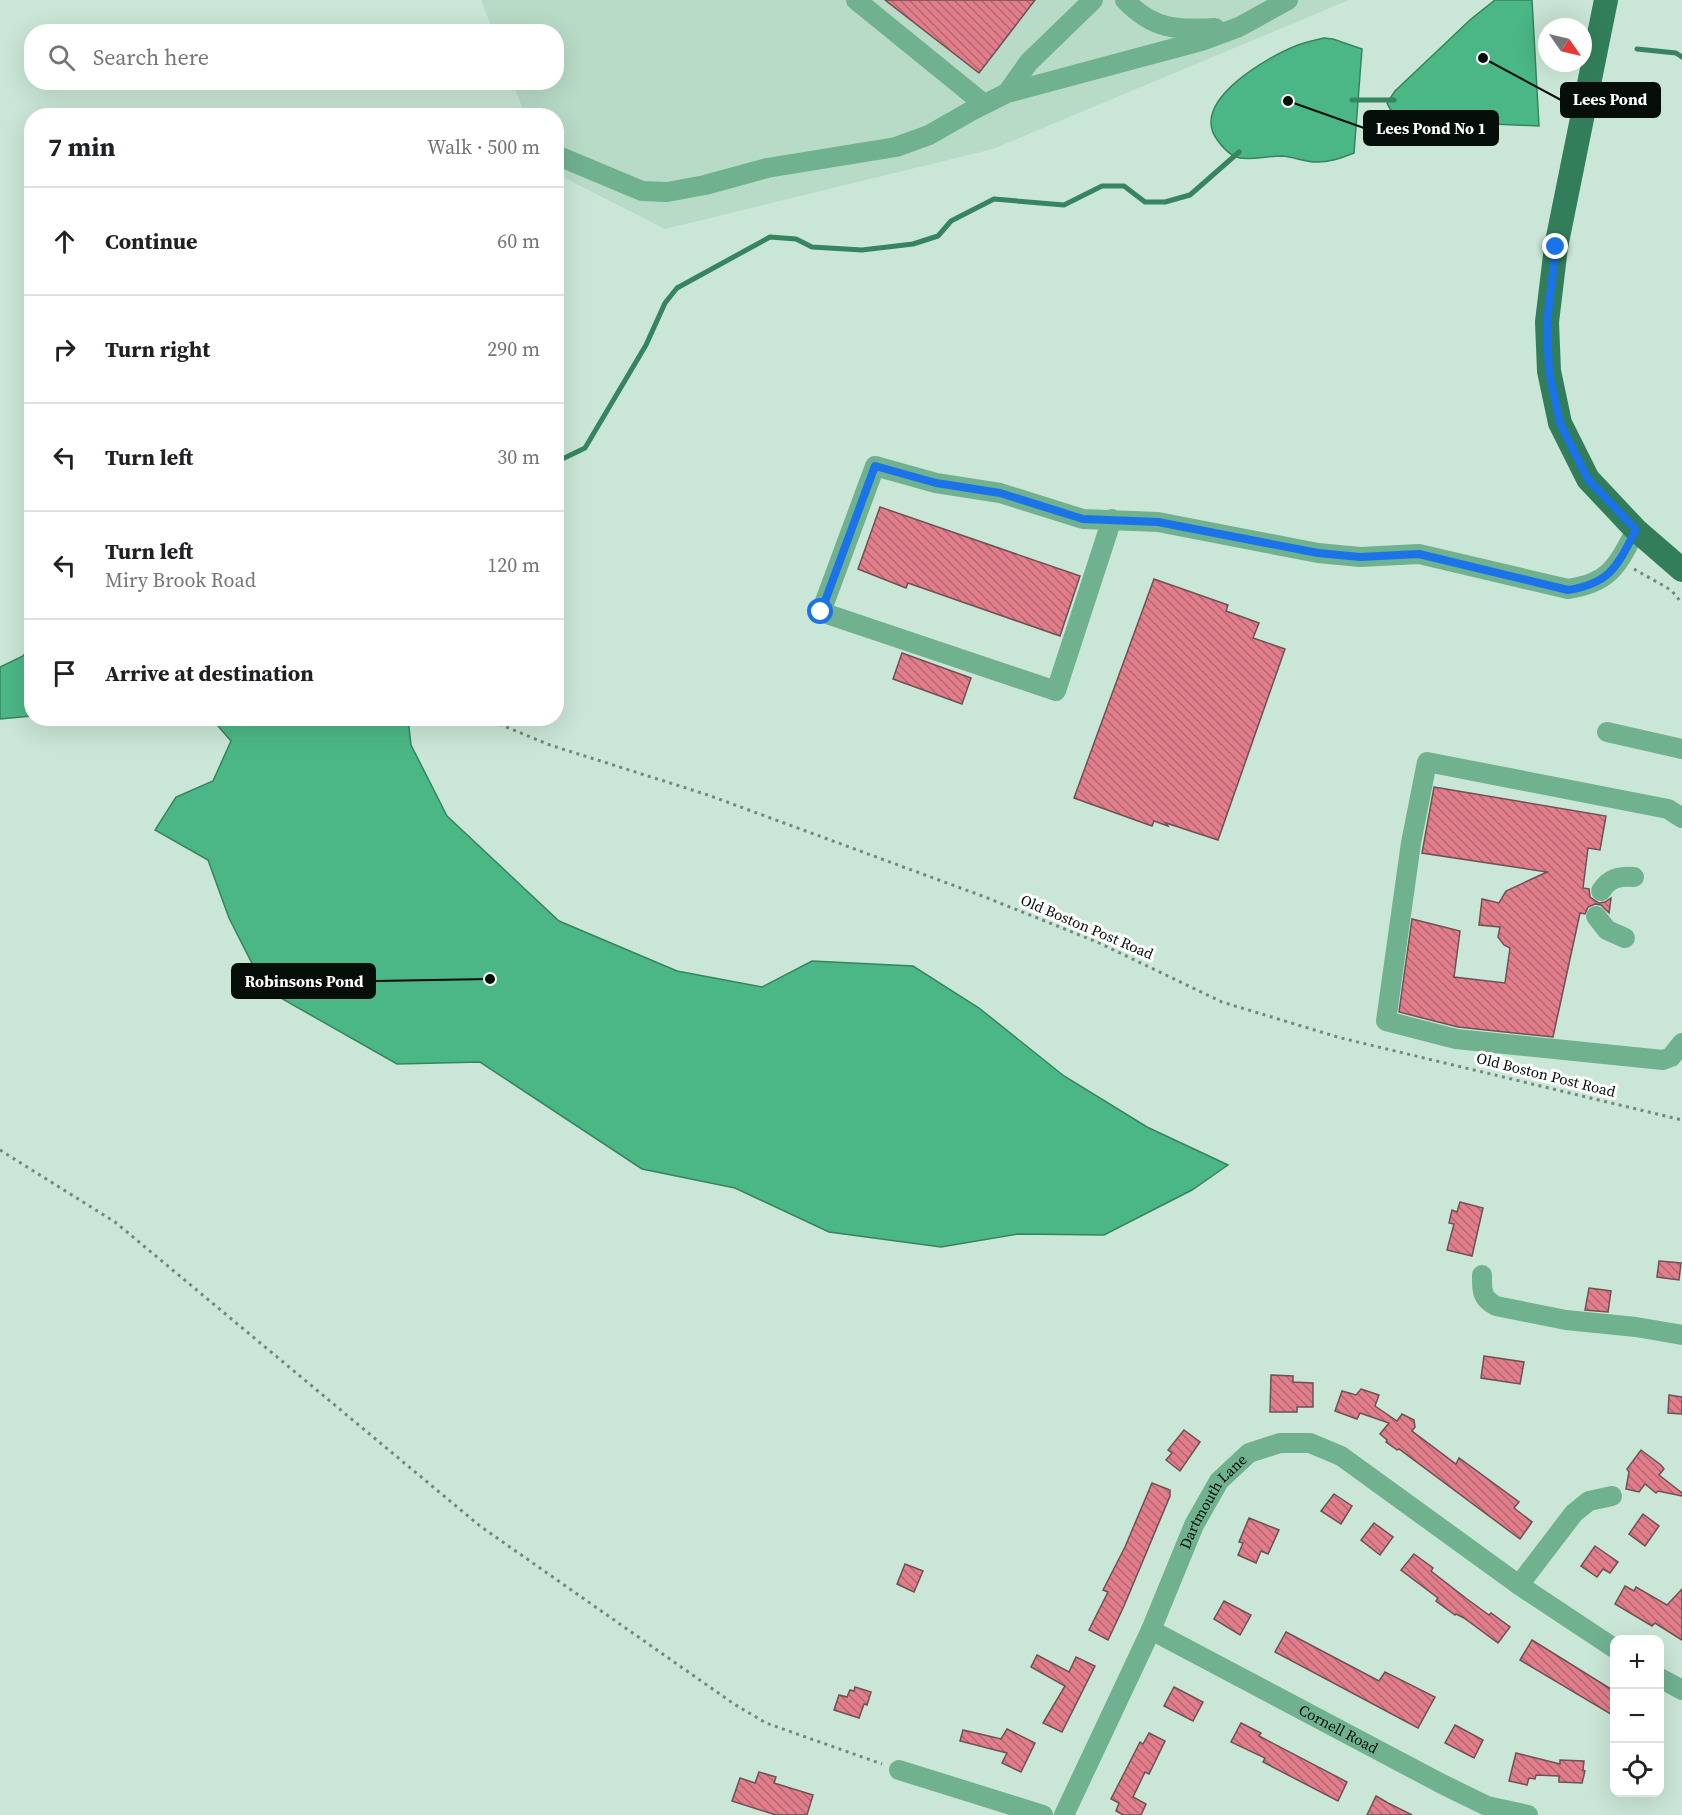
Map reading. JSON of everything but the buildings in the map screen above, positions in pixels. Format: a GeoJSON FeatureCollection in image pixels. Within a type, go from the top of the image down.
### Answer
{"type":"FeatureCollection","features":[{"type":"Feature","properties":{"kind":"main road"},"geometry":{"type":"LineString","coordinates":[[1606,0],[1556,247],[1547,322],[1549,371],[1560,423],[1588,479],[1636,530],[1682,570]]}},
{"type":"Feature","properties":{"kind":"street"},"geometry":{"type":"LineString","coordinates":[[856,0],[984,104]]}},
{"type":"Feature","properties":{"kind":"street"},"geometry":{"type":"LineString","coordinates":[[1007,93],[1029,62],[1093,0]]}},
{"type":"Feature","properties":{"kind":"street"},"geometry":{"type":"LineString","coordinates":[[1125,0],[1156,25],[1188,30],[1239,27]]}},
{"type":"Feature","properties":{"kind":"street"},"geometry":{"type":"LineString","coordinates":[[564,158],[642,191],[668,192],[705,185],[767,168],[896,147],[929,135],[1007,93],[1201,41],[1239,27],[1288,0]]}},
{"type":"Feature","properties":{"kind":"street"},"geometry":{"type":"LineString","coordinates":[[1112,519],[1056,691],[821,612],[875,466],[936,483],[1000,493],[1083,519],[1112,519],[1158,522],[1318,553],[1360,557],[1419,554],[1568,590],[1588,586],[1603,579],[1620,561],[1636,530]]}},
{"type":"Feature","properties":{"kind":"street"},"geometry":{"type":"LineString","coordinates":[[1607,732],[1682,749]]}},
{"type":"Feature","properties":{"kind":"street"},"geometry":{"type":"LineString","coordinates":[[1682,818],[1668,809],[1427,762],[1411,843],[1386,1021],[1456,1039],[1663,1060],[1671,1056],[1682,1043]]}},
{"type":"Feature","properties":{"kind":"street"},"geometry":{"type":"LineString","coordinates":[[1601,891],[1606,882],[1620,876],[1634,877]]}},
{"type":"Feature","properties":{"kind":"street"},"geometry":{"type":"LineString","coordinates":[[1596,916],[1606,930],[1625,938]]}},
{"type":"Feature","properties":{"kind":"street"},"geometry":{"type":"LineString","coordinates":[[1482,1275],[1482,1293],[1487,1301],[1496,1306],[1566,1320],[1636,1327],[1682,1335]]}},
{"type":"Feature","properties":{"kind":"street","name":"Dartmouth Lane"},"geometry":{"type":"LineString","coordinates":[[1064,1815],[1151,1630],[1194,1525],[1219,1481],[1249,1453],[1280,1443],[1310,1443],[1341,1456],[1519,1585],[1610,1645]]}},
{"type":"Feature","properties":{"kind":"street"},"geometry":{"type":"LineString","coordinates":[[1519,1585],[1574,1513],[1589,1501],[1612,1496]]}},
{"type":"Feature","properties":{"kind":"street","name":"Cornell Road"},"geometry":{"type":"LineString","coordinates":[[1151,1630],[1442,1784],[1485,1811],[1528,1815]]}},
{"type":"Feature","properties":{"kind":"street"},"geometry":{"type":"LineString","coordinates":[[1664,1681],[1682,1690]]}},
{"type":"Feature","properties":{"kind":"street"},"geometry":{"type":"LineString","coordinates":[[899,1770],[1043,1815]]}},
{"type":"Feature","properties":{"kind":"path"},"geometry":{"type":"LineString","coordinates":[[1620,561],[1671,590],[1682,603]]}},
{"type":"Feature","properties":{"kind":"path","name":"Old Boston Post Road"},"geometry":{"type":"LineString","coordinates":[[504,726],[550,745],[708,795],[986,897],[1097,942],[1222,1002],[1341,1038],[1682,1120]]}},
{"type":"Feature","properties":{"kind":"path"},"geometry":{"type":"LineString","coordinates":[[0,1150],[115,1222],[480,1526],[734,1704],[766,1722],[899,1770]]}},
{"type":"Feature","properties":{"kind":"shaded area"},"geometry":{"type":"Polygon","coordinates":[[[481,0],[1349,0],[993,149],[665,229],[564,178],[564,108],[522,108],[516,90],[564,90],[564,24],[490,24],[481,0]]]}},
{"type":"Feature","properties":{"kind":"shaded area"},"geometry":{"type":"Polygon","coordinates":[[[1495,0],[1532,0],[1539,126],[1493,124],[1461,131],[1438,131],[1408,121],[1390,109],[1387,103],[1395,91],[1471,19],[1495,0]]]}},
{"type":"Feature","properties":{"kind":"shaded area"},"geometry":{"type":"Polygon","coordinates":[[[1324,38],[1362,49],[1354,153],[1319,162],[1282,156],[1240,158],[1226,151],[1216,138],[1211,124],[1214,109],[1223,95],[1237,81],[1269,59],[1298,45],[1324,38]]]}},
{"type":"Feature","properties":{"kind":"shaded area"},"geometry":{"type":"Polygon","coordinates":[[[23,656],[24,717],[0,719],[0,667],[23,656]]]}},
{"type":"Feature","properties":{"kind":"shaded area"},"geometry":{"type":"Polygon","coordinates":[[[218,726],[409,726],[411,745],[447,816],[559,921],[677,971],[762,987],[812,961],[913,966],[979,1008],[1064,1076],[1147,1127],[1228,1165],[1192,1190],[1104,1235],[1018,1234],[941,1247],[829,1232],[735,1188],[642,1169],[480,1062],[397,1064],[265,989],[229,918],[208,860],[155,830],[176,797],[213,781],[231,741],[218,726]]]}},
{"type":"Feature","properties":{"kind":"waterway"},"geometry":{"type":"LineString","coordinates":[[1637,49],[1676,53],[1682,57]]}},
{"type":"Feature","properties":{"kind":"waterway"},"geometry":{"type":"LineString","coordinates":[[1352,100],[1394,100]]}},
{"type":"Feature","properties":{"kind":"waterway"},"geometry":{"type":"LineString","coordinates":[[564,458],[585,448],[646,345],[665,303],[677,288],[770,237],[796,239],[812,247],[862,250],[913,244],[938,236],[951,221],[994,199],[1064,205],[1102,186],[1124,186],[1145,202],[1165,202],[1190,195],[1239,152]]}},
{"type":"Feature","properties":{"kind":"place","name":"Lees Pond"},"geometry":{"type":"Point","coordinates":[1483,58]}},
{"type":"Feature","properties":{"kind":"place","name":"Lees Pond No 1"},"geometry":{"type":"Point","coordinates":[1288,101]}},
{"type":"Feature","properties":{"kind":"place","name":"Robinsons Pond"},"geometry":{"type":"Point","coordinates":[490,979]}},
{"type":"Feature","properties":{"kind":"route"},"geometry":{"type":"LineString","coordinates":[[821,612],[875,466],[936,483],[1000,493],[1083,519],[1158,522],[1318,553],[1360,557],[1419,554],[1452,560],[1568,590],[1588,586],[1603,579],[1620,561],[1636,530],[1588,479],[1560,423],[1549,371],[1547,322],[1556,247]]}}]}
